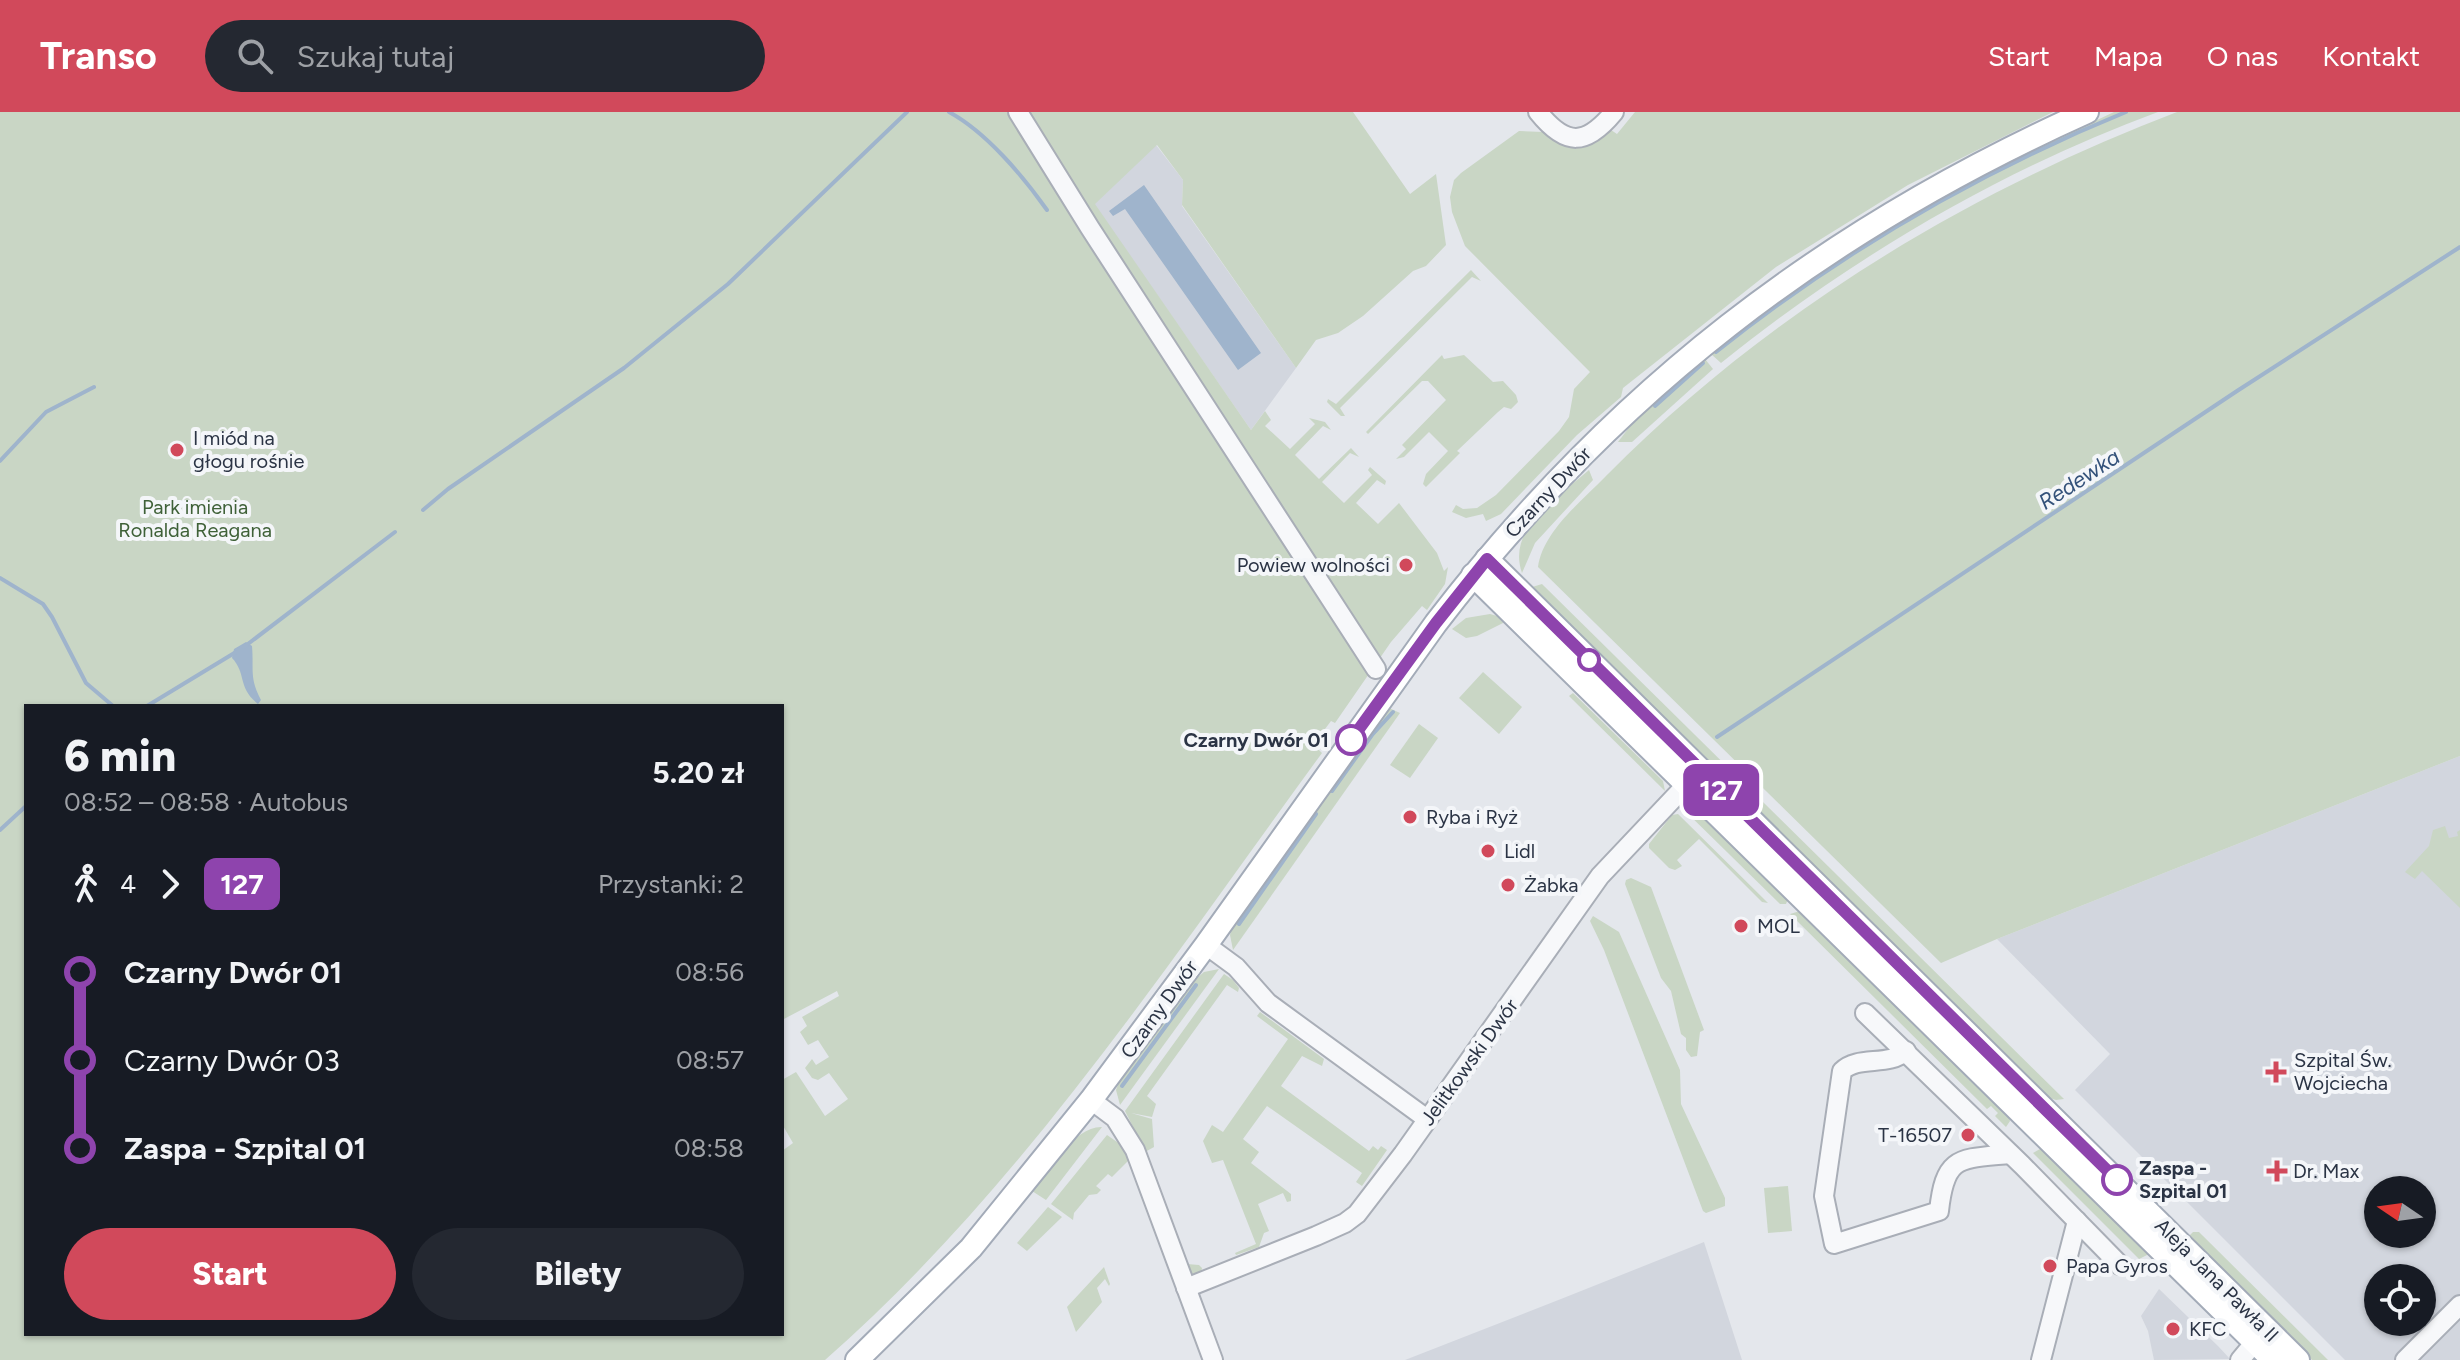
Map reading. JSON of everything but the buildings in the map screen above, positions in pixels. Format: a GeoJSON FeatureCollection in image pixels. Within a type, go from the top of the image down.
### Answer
{"type":"FeatureCollection","features":[{"type":"Feature","properties":{"kind":"main road","name":"Czarny Dwór"},"geometry":{"type":"LineString","coordinates":[[857,1360],[971,1248],[1091,1100],[1206,945],[1389,686],[1480,567],[1558,478],[1644,394],[1699,346],[1783,282],[1941,183],[2087,112]]}},
{"type":"Feature","properties":{"kind":"main road"},"geometry":{"type":"LineString","coordinates":[[1513,529],[1509,551],[1511,569],[1519,591]]}},
{"type":"Feature","properties":{"kind":"main road","name":"Aleja Jana Pawła II"},"geometry":{"type":"LineString","coordinates":[[1480,567],[1519,591],[1697,780]]}},
{"type":"Feature","properties":{"kind":"main road","name":"Aleja Jana Pawła II"},"geometry":{"type":"LineString","coordinates":[[1480,567],[2046,1124],[2298,1360]]}},
{"type":"Feature","properties":{"kind":"main road","name":"Aleja Jana Pawła II"},"geometry":{"type":"LineString","coordinates":[[2046,1124],[2273,1360]]}},
{"type":"Feature","properties":{"kind":"street"},"geometry":{"type":"LineString","coordinates":[[1018,112],[1094,235],[1376,669]]}},
{"type":"Feature","properties":{"kind":"street"},"geometry":{"type":"LineString","coordinates":[[1538,112],[1555,132],[1572,139],[1582,138],[1599,129],[1614,112]]}},
{"type":"Feature","properties":{"kind":"street","name":"Jelitkowski Dwór"},"geometry":{"type":"LineString","coordinates":[[1186,1288],[1345,1223],[1369,1200],[1600,876],[1697,780]]}},
{"type":"Feature","properties":{"kind":"street"},"geometry":{"type":"LineString","coordinates":[[1206,945],[1236,967],[1268,1003],[1427,1119]]}},
{"type":"Feature","properties":{"kind":"street"},"geometry":{"type":"LineString","coordinates":[[1865,1013],[2120,1265]]}},
{"type":"Feature","properties":{"kind":"street"},"geometry":{"type":"LineString","coordinates":[[1906,1051],[1897,1057],[1849,1065],[1842,1071],[1824,1196],[1834,1244],[1939,1211],[1945,1178],[1955,1164],[1977,1157],[2010,1154]]}},
{"type":"Feature","properties":{"kind":"street"},"geometry":{"type":"LineString","coordinates":[[1091,1100],[1115,1118],[1135,1150],[1213,1360]]}},
{"type":"Feature","properties":{"kind":"street"},"geometry":{"type":"LineString","coordinates":[[2041,1360],[2077,1221]]}},
{"type":"Feature","properties":{"kind":"street"},"geometry":{"type":"LineString","coordinates":[[2405,1360],[2460,1305]]}},
{"type":"Feature","properties":{"kind":"street"},"geometry":{"type":"LineString","coordinates":[[2240,1360],[2255,1342]]}},
{"type":"Feature","properties":{"kind":"shaded area"},"geometry":{"type":"Polygon","coordinates":[[[1156,145],[1183,180],[1182,206],[1296,368],[1251,430],[1094,204],[1156,145]]]}},
{"type":"Feature","properties":{"kind":"shaded area","name":"Szpital Św. Wojciecha"},"geometry":{"type":"Polygon","coordinates":[[[2460,756],[2460,1360],[2345,1360],[2075,1090],[2110,1054],[1997,939],[2460,756]]]}},
{"type":"Feature","properties":{"kind":"shaded area"},"geometry":{"type":"Polygon","coordinates":[[[1704,1242],[1742,1360],[1405,1360],[1566,1297],[1704,1242]]]}},
{"type":"Feature","properties":{"kind":"shaded area"},"geometry":{"type":"Polygon","coordinates":[[[2159,1289],[2230,1359],[2154,1360],[2148,1331],[2141,1316],[2159,1289]]]}},
{"type":"Feature","properties":{"kind":"green space","name":"Park imienia Ronalda Reagana"},"geometry":{"type":"Polygon","coordinates":[[[0,112],[1353,112],[1410,194],[1436,174],[1446,245],[1426,266],[1413,271],[1363,316],[1338,333],[1316,340],[1296,368],[1182,205],[1183,180],[1157,145],[1095,204],[1251,430],[1265,411],[1271,420],[1265,426],[1290,449],[1315,424],[1309,418],[1325,422],[1331,430],[1323,426],[1295,455],[1319,479],[1351,448],[1359,457],[1350,453],[1322,482],[1344,503],[1372,475],[1368,470],[1370,467],[1386,481],[1385,485],[1377,480],[1356,503],[1378,524],[1399,503],[1437,553],[1444,571],[1448,567],[1445,584],[1427,610],[1422,606],[1391,642],[1335,723],[1331,721],[1325,729],[1328,732],[1317,748],[1322,753],[1090,1070],[964,1222],[897,1293],[825,1360],[0,1360],[0,112]]]}},
{"type":"Feature","properties":{"kind":"green space"},"geometry":{"type":"Polygon","coordinates":[[[1635,112],[2053,112],[1908,185],[1776,267],[1623,388],[1621,397],[1577,435],[1501,514],[1486,521],[1483,514],[1466,518],[1452,512],[1456,505],[1463,509],[1477,508],[1496,495],[1559,431],[1569,417],[1574,389],[1590,372],[1465,246],[1452,212],[1450,197],[1454,180],[1519,131],[1543,132],[1570,145],[1608,128],[1617,134],[1635,112]]]}},
{"type":"Feature","properties":{"kind":"green space"},"geometry":{"type":"Polygon","coordinates":[[[2114,112],[2158,112],[2099,135],[1985,189],[1875,253],[1771,324],[1721,363],[1711,354],[1711,350],[1847,252],[1960,185],[2114,112]]]}},
{"type":"Feature","properties":{"kind":"green space"},"geometry":{"type":"Polygon","coordinates":[[[2177,112],[2460,112],[2460,756],[1941,963],[1538,567],[1541,554],[1565,517],[1668,417],[1733,362],[1801,311],[1945,220],[2098,144],[2177,112]]]}},
{"type":"Feature","properties":{"kind":"green space"},"geometry":{"type":"Polygon","coordinates":[[[1471,270],[1481,281],[1472,277],[1340,408],[1345,416],[1341,416],[1327,402],[1328,399],[1336,404],[1471,270]]]}},
{"type":"Feature","properties":{"kind":"green space"},"geometry":{"type":"Polygon","coordinates":[[[1442,355],[1444,359],[1464,355],[1493,382],[1503,381],[1516,395],[1518,402],[1511,409],[1504,407],[1498,412],[1457,451],[1460,453],[1426,487],[1423,484],[1426,474],[1448,451],[1429,432],[1404,457],[1396,459],[1406,449],[1402,445],[1446,400],[1428,381],[1422,381],[1368,434],[1366,432],[1442,355]]]}},
{"type":"Feature","properties":{"kind":"green space"},"geometry":{"type":"Polygon","coordinates":[[[1705,359],[1713,369],[1632,442],[1618,442],[1640,413],[1705,359]]]}},
{"type":"Feature","properties":{"kind":"green space"},"geometry":{"type":"Polygon","coordinates":[[[1589,470],[1593,480],[1535,543],[1522,573],[1519,557],[1528,527],[1550,502],[1589,470]]]}},
{"type":"Feature","properties":{"kind":"green space"},"geometry":{"type":"Polygon","coordinates":[[[1542,584],[2064,1099],[2046,1097],[1529,588],[1542,584]]]}},
{"type":"Feature","properties":{"kind":"green space"},"geometry":{"type":"Polygon","coordinates":[[[1490,614],[1504,618],[1503,623],[1466,638],[1452,629],[1466,618],[1490,614]]]}},
{"type":"Feature","properties":{"kind":"green space"},"geometry":{"type":"Polygon","coordinates":[[[1483,672],[1522,707],[1499,734],[1459,698],[1483,672]]]}},
{"type":"Feature","properties":{"kind":"green space"},"geometry":{"type":"Polygon","coordinates":[[[1573,693],[1663,781],[1665,791],[1569,696],[1573,693]]]}},
{"type":"Feature","properties":{"kind":"green space"},"geometry":{"type":"Polygon","coordinates":[[[1389,708],[1400,713],[1233,950],[1232,926],[1389,708]]]}},
{"type":"Feature","properties":{"kind":"green space"},"geometry":{"type":"Polygon","coordinates":[[[1419,724],[1438,738],[1410,778],[1390,765],[1419,724]]]}},
{"type":"Feature","properties":{"kind":"green space"},"geometry":{"type":"Polygon","coordinates":[[[1690,802],[1788,899],[1786,904],[1780,904],[1678,804],[1690,802]]]}},
{"type":"Feature","properties":{"kind":"green space"},"geometry":{"type":"Polygon","coordinates":[[[1678,814],[1768,903],[1762,902],[1699,839],[1677,860],[1682,866],[1675,870],[1669,868],[1649,848],[1649,844],[1672,815],[1678,814]]]}},
{"type":"Feature","properties":{"kind":"green space"},"geometry":{"type":"Polygon","coordinates":[[[2445,826],[2449,838],[2458,836],[2460,830],[2460,908],[2422,871],[2415,879],[2405,872],[2429,846],[2433,830],[2445,826]]]}},
{"type":"Feature","properties":{"kind":"green space"},"geometry":{"type":"Polygon","coordinates":[[[1631,878],[1651,887],[1704,1030],[1700,1032],[1697,1056],[1691,1057],[1686,1050],[1686,1038],[1681,1034],[1671,991],[1661,978],[1625,884],[1631,878]]]}},
{"type":"Feature","properties":{"kind":"green space"},"geometry":{"type":"Polygon","coordinates":[[[1800,911],[2008,1112],[2010,1121],[2006,1127],[1995,1116],[1998,1113],[1991,1106],[1987,1109],[1790,914],[1800,911]]]}},
{"type":"Feature","properties":{"kind":"green space"},"geometry":{"type":"Polygon","coordinates":[[[1593,916],[1619,932],[1680,1070],[1681,1104],[1725,1198],[1725,1206],[1706,1213],[1703,1211],[1604,950],[1590,921],[1593,916]]]}},
{"type":"Feature","properties":{"kind":"green space"},"geometry":{"type":"Polygon","coordinates":[[[1219,969],[1120,1105],[1116,1090],[1120,1079],[1188,986],[1204,972],[1219,969]]]}},
{"type":"Feature","properties":{"kind":"green space"},"geometry":{"type":"Polygon","coordinates":[[[1224,974],[1233,980],[1239,988],[1238,992],[1227,985],[1147,1096],[1156,1104],[1152,1117],[1131,1113],[1152,1119],[1154,1147],[1145,1152],[1187,1264],[1202,1268],[1201,1273],[1190,1274],[1125,1111],[1224,974]]]}},
{"type":"Feature","properties":{"kind":"green space"},"geometry":{"type":"Polygon","coordinates":[[[1260,1012],[1324,1059],[1322,1066],[1302,1056],[1281,1086],[1369,1151],[1373,1146],[1378,1150],[1381,1146],[1387,1150],[1362,1186],[1356,1182],[1362,1173],[1267,1106],[1243,1139],[1259,1152],[1251,1163],[1291,1194],[1291,1201],[1287,1202],[1283,1193],[1258,1204],[1269,1231],[1264,1233],[1259,1247],[1236,1255],[1256,1244],[1223,1160],[1212,1163],[1203,1141],[1212,1125],[1223,1132],[1288,1039],[1257,1016],[1260,1012]]]}},
{"type":"Feature","properties":{"kind":"green space"},"geometry":{"type":"Polygon","coordinates":[[[1102,1127],[1046,1200],[1032,1191],[1072,1142],[1092,1129],[1102,1127]]]}},
{"type":"Feature","properties":{"kind":"green space"},"geometry":{"type":"Polygon","coordinates":[[[1107,1135],[1120,1144],[1129,1160],[1112,1177],[1108,1174],[1096,1186],[1101,1190],[1089,1195],[1074,1213],[1073,1220],[1051,1204],[1107,1135]]]}},
{"type":"Feature","properties":{"kind":"green space"},"geometry":{"type":"Polygon","coordinates":[[[2044,1149],[2151,1253],[2139,1259],[2033,1153],[2044,1149]]]}},
{"type":"Feature","properties":{"kind":"green space"},"geometry":{"type":"Polygon","coordinates":[[[1788,1186],[1792,1231],[1768,1233],[1764,1188],[1788,1186]]]}},
{"type":"Feature","properties":{"kind":"green space"},"geometry":{"type":"Polygon","coordinates":[[[1048,1207],[1062,1217],[1027,1251],[1017,1243],[1048,1207]]]}},
{"type":"Feature","properties":{"kind":"green space"},"geometry":{"type":"Polygon","coordinates":[[[2193,1232],[2199,1232],[2328,1360],[2312,1360],[2188,1237],[2193,1232]]]}},
{"type":"Feature","properties":{"kind":"green space"},"geometry":{"type":"Polygon","coordinates":[[[1104,1267],[1110,1284],[1105,1279],[1097,1288],[1102,1302],[1076,1332],[1067,1307],[1104,1267]]]}},
{"type":"Feature","properties":{"kind":"water"},"geometry":{"type":"Polygon","coordinates":[[[1144,185],[1261,353],[1238,370],[1125,209],[1113,216],[1109,211],[1144,185]]]}},
{"type":"Feature","properties":{"kind":"water"},"geometry":{"type":"Polygon","coordinates":[[[246,642],[252,646],[253,679],[261,700],[258,704],[247,692],[232,658],[234,649],[246,642]]]}},
{"type":"Feature","properties":{"kind":"waterway"},"geometry":{"type":"LineString","coordinates":[[423,510],[448,489],[624,368],[728,284],[907,112]]}},
{"type":"Feature","properties":{"kind":"waterway"},"geometry":{"type":"LineString","coordinates":[[949,112],[977,131],[1003,156],[1047,210]]}},
{"type":"Feature","properties":{"kind":"waterway"},"geometry":{"type":"LineString","coordinates":[[1716,352],[1812,281],[1912,217],[2017,161],[2126,112]]}},
{"type":"Feature","properties":{"kind":"waterway","name":"Redewka"},"geometry":{"type":"LineString","coordinates":[[1717,737],[2237,391],[2460,247]]}},
{"type":"Feature","properties":{"kind":"waterway"},"geometry":{"type":"LineString","coordinates":[[1655,406],[1703,363]]}},
{"type":"Feature","properties":{"kind":"waterway"},"geometry":{"type":"LineString","coordinates":[[0,461],[46,412],[94,387]]}},
{"type":"Feature","properties":{"kind":"waterway"},"geometry":{"type":"LineString","coordinates":[[244,647],[395,532]]}},
{"type":"Feature","properties":{"kind":"waterway"},"geometry":{"type":"LineString","coordinates":[[0,578],[43,604],[86,683],[111,704]]}},
{"type":"Feature","properties":{"kind":"waterway"},"geometry":{"type":"LineString","coordinates":[[150,704],[236,652]]}},
{"type":"Feature","properties":{"kind":"waterway"},"geometry":{"type":"LineString","coordinates":[[1332,791],[1372,735],[1393,712]]}},
{"type":"Feature","properties":{"kind":"waterway"},"geometry":{"type":"LineString","coordinates":[[0,830],[24,808]]}},
{"type":"Feature","properties":{"kind":"waterway"},"geometry":{"type":"LineString","coordinates":[[1239,924],[1316,814]]}},
{"type":"Feature","properties":{"kind":"waterway"},"geometry":{"type":"LineString","coordinates":[[1122,1086],[1196,985]]}},
{"type":"Feature","properties":{"kind":"bus line","name":"127"},"geometry":{"type":"LineString","coordinates":[[1351,740],[1487,559],[2117,1180]]}},
{"type":"Feature","properties":{"kind":"place","name":"I miód na głogu rośnie"},"geometry":{"type":"Point","coordinates":[177,450]}},
{"type":"Feature","properties":{"kind":"place","name":"Powiew wolności"},"geometry":{"type":"Point","coordinates":[1406,565]}},
{"type":"Feature","properties":{"kind":"place","name":"Czarny Dwór 01"},"geometry":{"type":"Point","coordinates":[1351,740]}},
{"type":"Feature","properties":{"kind":"place","name":"Ryba i Ryż"},"geometry":{"type":"Point","coordinates":[1410,817]}},
{"type":"Feature","properties":{"kind":"place","name":"Lidl"},"geometry":{"type":"Point","coordinates":[1488,851]}},
{"type":"Feature","properties":{"kind":"place","name":"Żabka"},"geometry":{"type":"Point","coordinates":[1508,885]}},
{"type":"Feature","properties":{"kind":"place","name":"MOL"},"geometry":{"type":"Point","coordinates":[1741,926]}},
{"type":"Feature","properties":{"kind":"place","name":"Szpital Św. Wojciecha"},"geometry":{"type":"Point","coordinates":[2276,1072]}},
{"type":"Feature","properties":{"kind":"place","name":"T-16507"},"geometry":{"type":"Point","coordinates":[1968,1135]}},
{"type":"Feature","properties":{"kind":"place","name":"Dr. Max"},"geometry":{"type":"Point","coordinates":[2277,1171]}},
{"type":"Feature","properties":{"kind":"place","name":"Zaspa - Szpital 01"},"geometry":{"type":"Point","coordinates":[2117,1180]}},
{"type":"Feature","properties":{"kind":"place","name":"Papa Gyros"},"geometry":{"type":"Point","coordinates":[2050,1266]}},
{"type":"Feature","properties":{"kind":"place","name":"KFC"},"geometry":{"type":"Point","coordinates":[2173,1329]}}]}
